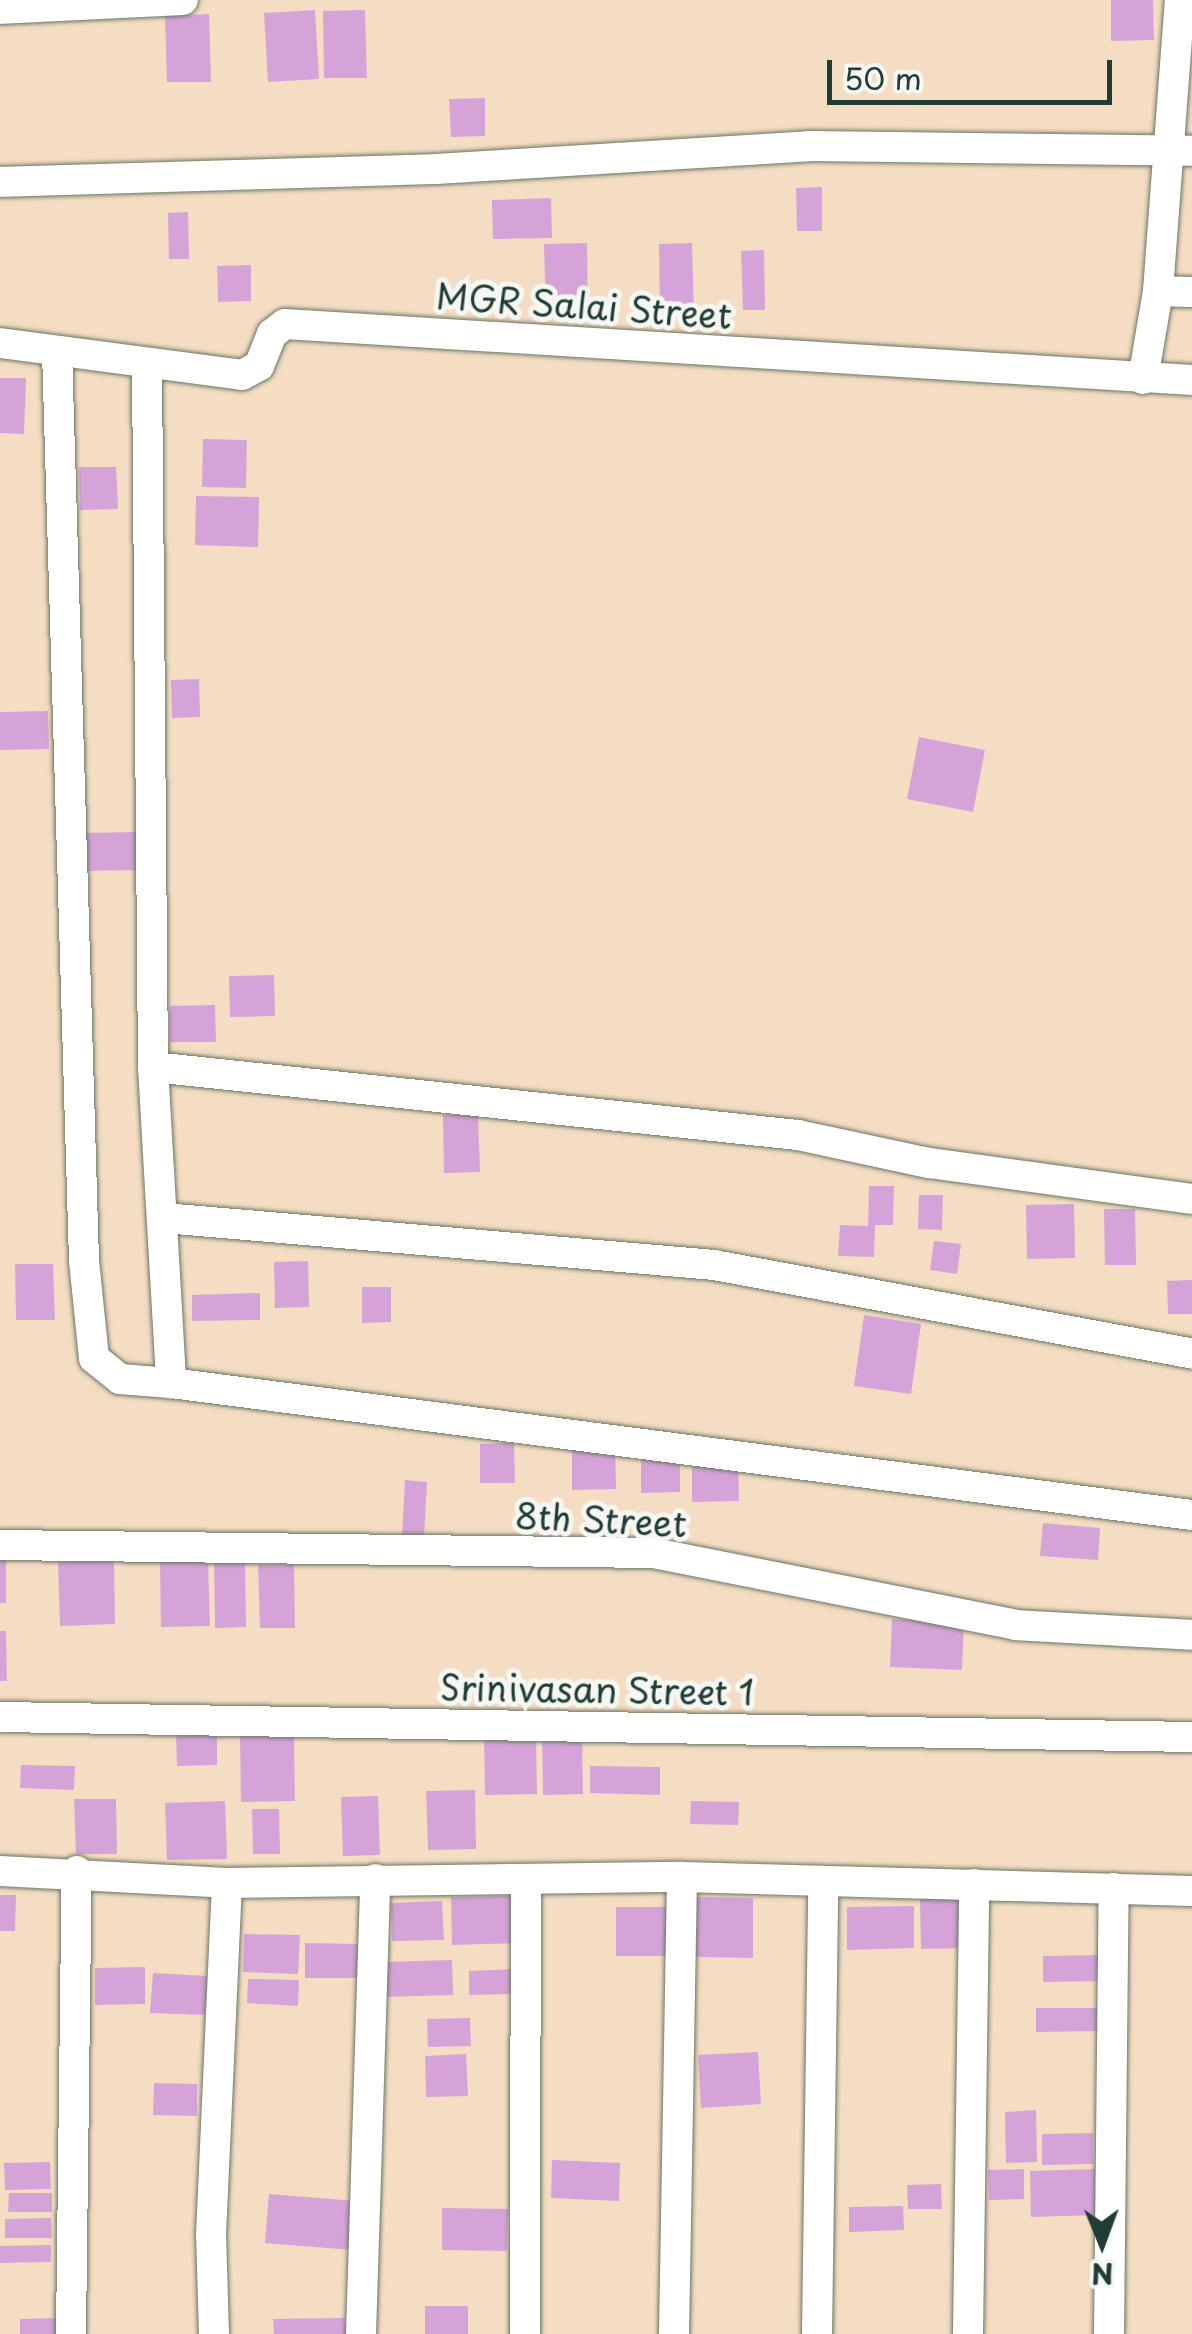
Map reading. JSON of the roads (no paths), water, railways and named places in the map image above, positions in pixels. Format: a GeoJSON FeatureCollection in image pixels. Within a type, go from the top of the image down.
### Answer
{"type":"FeatureCollection","features":[{"type":"Feature","properties":{"kind":"street"},"geometry":{"type":"LineString","coordinates":[[0,9],[183,0]]}},
{"type":"Feature","properties":{"kind":"street"},"geometry":{"type":"LineString","coordinates":[[1144,378],[1179,151],[1180,0]]}},
{"type":"Feature","properties":{"kind":"street"},"geometry":{"type":"LineString","coordinates":[[0,182],[436,169],[809,146],[1179,151]]}},
{"type":"Feature","properties":{"kind":"street"},"geometry":{"type":"LineString","coordinates":[[1158,291],[1192,292]]}},
{"type":"Feature","properties":{"kind":"street","name":"MGR Salai Street"},"geometry":{"type":"LineString","coordinates":[[0,343],[148,367],[242,375],[259,366],[272,334],[285,324],[1192,380]]}},
{"type":"Feature","properties":{"kind":"street"},"geometry":{"type":"LineString","coordinates":[[57,351],[84,1261],[94,1358],[120,1380],[171,1383],[1192,1515]]}},
{"type":"Feature","properties":{"kind":"street"},"geometry":{"type":"LineString","coordinates":[[148,367],[154,1068],[171,1383]]}},
{"type":"Feature","properties":{"kind":"street"},"geometry":{"type":"LineString","coordinates":[[154,1068],[798,1135],[929,1164],[1192,1199]]}},
{"type":"Feature","properties":{"kind":"street"},"geometry":{"type":"LineString","coordinates":[[164,1218],[714,1265],[1192,1354]]}},
{"type":"Feature","properties":{"kind":"street","name":"8th Street"},"geometry":{"type":"LineString","coordinates":[[0,1546],[653,1553],[1015,1625],[1192,1634]]}},
{"type":"Feature","properties":{"kind":"street","name":"Srinivasan Street 1"},"geometry":{"type":"LineString","coordinates":[[0,1717],[1192,1736]]}},
{"type":"Feature","properties":{"kind":"street"},"geometry":{"type":"LineString","coordinates":[[0,1871],[77,1871],[227,1883],[682,1877],[1192,1890]]}},
{"type":"Feature","properties":{"kind":"street"},"geometry":{"type":"LineString","coordinates":[[72,2334],[77,1871]]}},
{"type":"Feature","properties":{"kind":"street"},"geometry":{"type":"LineString","coordinates":[[674,2334],[682,1877]]}},
{"type":"Feature","properties":{"kind":"street"},"geometry":{"type":"LineString","coordinates":[[361,2334],[375,1880]]}},
{"type":"Feature","properties":{"kind":"street"},"geometry":{"type":"LineString","coordinates":[[524,2334],[526,1880]]}},
{"type":"Feature","properties":{"kind":"street"},"geometry":{"type":"LineString","coordinates":[[817,2334],[822,1880]]}},
{"type":"Feature","properties":{"kind":"street"},"geometry":{"type":"LineString","coordinates":[[214,2334],[211,2235],[227,1883]]}},
{"type":"Feature","properties":{"kind":"street"},"geometry":{"type":"LineString","coordinates":[[968,2334],[974,1884]]}},
{"type":"Feature","properties":{"kind":"street"},"geometry":{"type":"LineString","coordinates":[[1109,2334],[1114,1888]]}}]}
